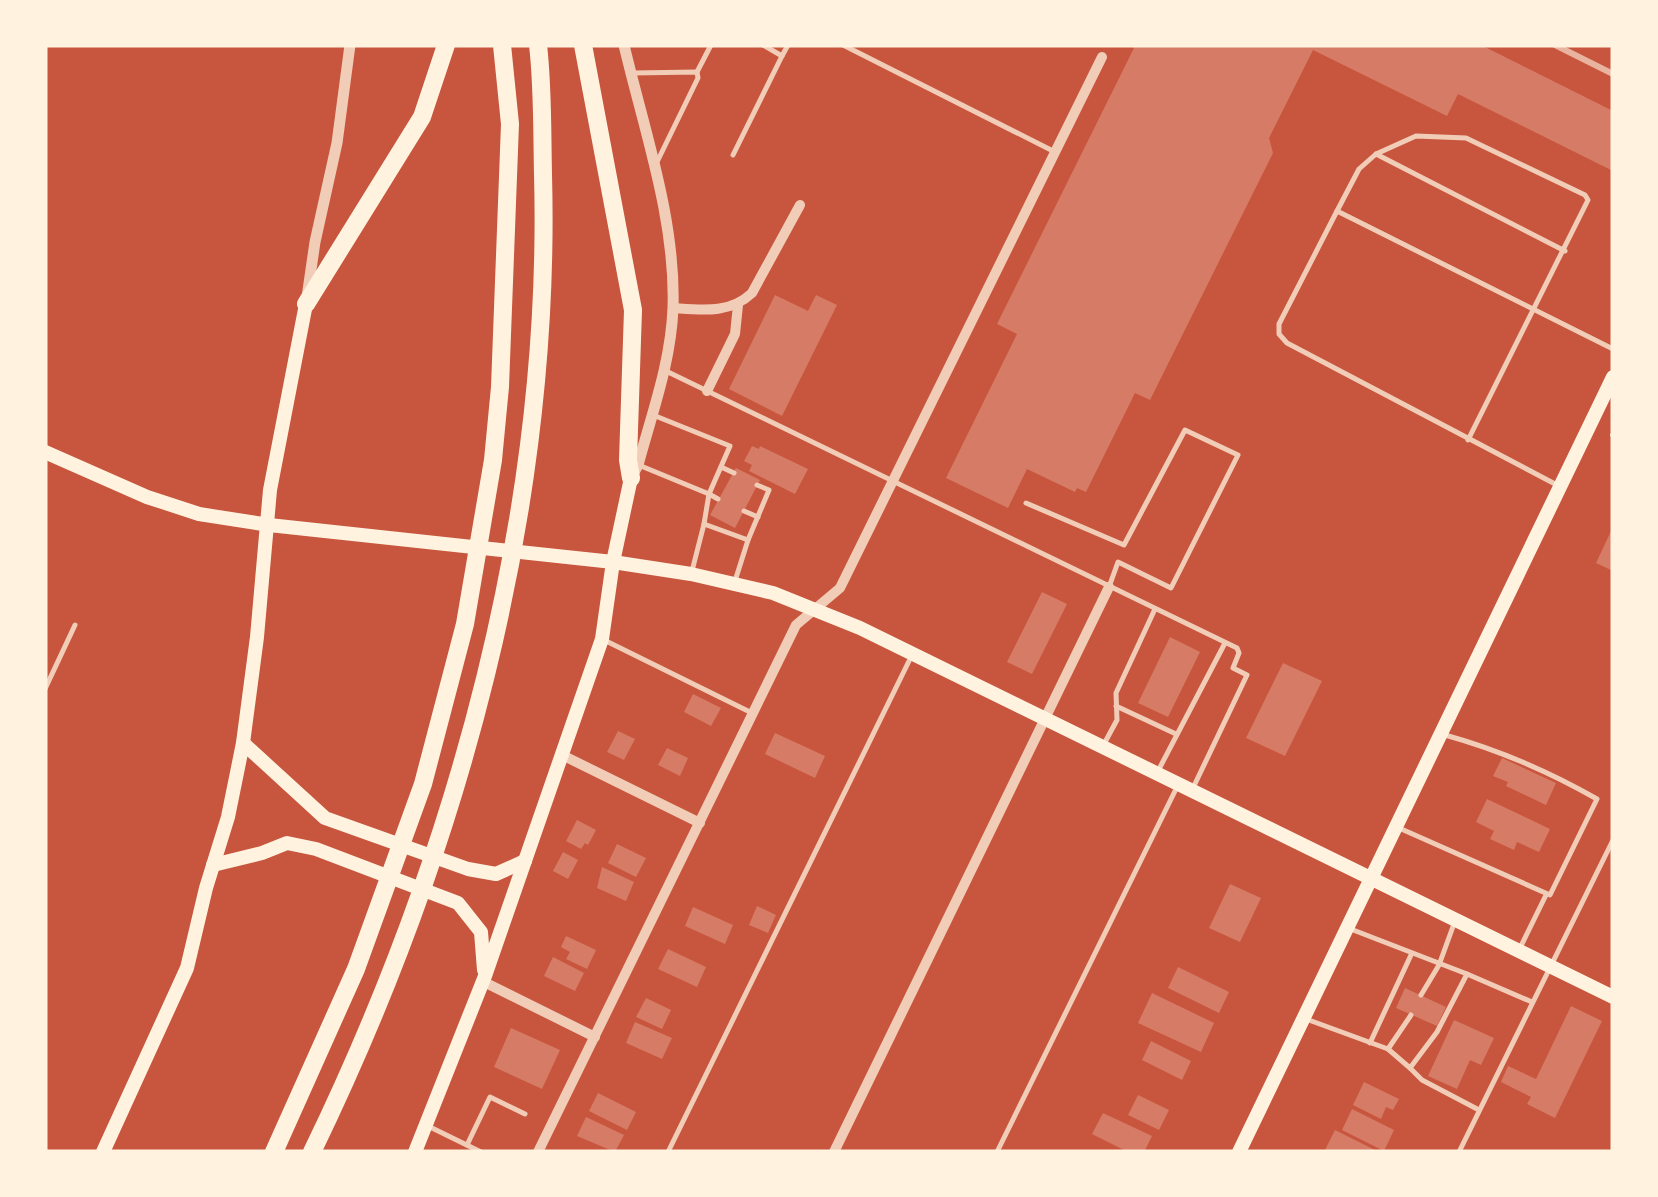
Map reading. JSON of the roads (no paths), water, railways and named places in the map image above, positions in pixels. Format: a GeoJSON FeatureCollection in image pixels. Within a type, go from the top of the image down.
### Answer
{"type":"FeatureCollection","features":[{"type":"Feature","properties":{"kind":"highway"},"geometry":{"type":"LineString","coordinates":[[306,304],[422,117],[446,45]]}},
{"type":"Feature","properties":{"kind":"highway"},"geometry":{"type":"LineString","coordinates":[[274,1152],[356,969],[423,784],[465,624],[494,460],[500,387],[510,124],[502,45]]}},
{"type":"Feature","properties":{"kind":"highway"},"geometry":{"type":"LineString","coordinates":[[312,1152],[384,994],[449,810],[492,655],[532,429],[546,263],[538,45]]}},
{"type":"Feature","properties":{"kind":"highway"},"geometry":{"type":"LineString","coordinates":[[582,45],[633,310],[628,460],[634,471]]}},
{"type":"Feature","properties":{"kind":"main road"},"geometry":{"type":"LineString","coordinates":[[103,1152],[187,968],[228,817],[243,743],[270,490],[306,304]]}},
{"type":"Feature","properties":{"kind":"main road"},"geometry":{"type":"LineString","coordinates":[[1239,1152],[1613,377]]}},
{"type":"Feature","properties":{"kind":"main road"},"geometry":{"type":"LineString","coordinates":[[45,452],[172,507],[269,525],[691,574],[735,582],[816,610],[1613,997]]}},
{"type":"Feature","properties":{"kind":"main road"},"geometry":{"type":"LineString","coordinates":[[415,1152],[484,979],[602,639],[613,562],[634,471]]}},
{"type":"Feature","properties":{"kind":"main road"},"geometry":{"type":"LineString","coordinates":[[243,743],[325,818],[468,869],[496,874],[525,861]]}},
{"type":"Feature","properties":{"kind":"main road"},"geometry":{"type":"LineString","coordinates":[[213,865],[288,842],[458,903],[481,932],[484,979]]}},
{"type":"Feature","properties":{"kind":"street"},"geometry":{"type":"LineString","coordinates":[[306,304],[337,142],[350,45]]}},
{"type":"Feature","properties":{"kind":"street"},"geometry":{"type":"LineString","coordinates":[[624,45],[669,242],[673,308],[666,371],[634,471]]}},
{"type":"Feature","properties":{"kind":"street"},"geometry":{"type":"LineString","coordinates":[[538,1152],[796,625],[840,588],[1102,56]]}},
{"type":"Feature","properties":{"kind":"street"},"geometry":{"type":"LineString","coordinates":[[673,308],[715,310],[738,305],[752,294],[800,205]]}},
{"type":"Feature","properties":{"kind":"street"},"geometry":{"type":"LineString","coordinates":[[707,391],[735,334],[738,305]]}},
{"type":"Feature","properties":{"kind":"street"},"geometry":{"type":"LineString","coordinates":[[834,1152],[1109,586]]}},
{"type":"Feature","properties":{"kind":"street"},"geometry":{"type":"LineString","coordinates":[[562,755],[700,822]]}},
{"type":"Feature","properties":{"kind":"street"},"geometry":{"type":"LineString","coordinates":[[484,979],[594,1037]]}},
{"type":"Feature","properties":{"kind":"lane"},"geometry":{"type":"LineString","coordinates":[[653,170],[711,45]]}},
{"type":"Feature","properties":{"kind":"lane"},"geometry":{"type":"LineString","coordinates":[[763,45],[782,56]]}},
{"type":"Feature","properties":{"kind":"lane"},"geometry":{"type":"LineString","coordinates":[[733,155],[788,45]]}},
{"type":"Feature","properties":{"kind":"lane"},"geometry":{"type":"LineString","coordinates":[[843,45],[1054,152]]}},
{"type":"Feature","properties":{"kind":"lane"},"geometry":{"type":"LineString","coordinates":[[630,73],[697,72]]}},
{"type":"Feature","properties":{"kind":"lane"},"geometry":{"type":"LineString","coordinates":[[1468,440],[1588,204],[1585,194],[1466,138],[1416,136],[1376,154],[1359,169],[1279,324],[1279,334],[1287,343],[1468,440],[1560,487]]}},
{"type":"Feature","properties":{"kind":"lane"},"geometry":{"type":"LineString","coordinates":[[1376,154],[1565,252]]}},
{"type":"Feature","properties":{"kind":"lane"},"geometry":{"type":"LineString","coordinates":[[1337,211],[1613,349]]}},
{"type":"Feature","properties":{"kind":"lane"},"geometry":{"type":"LineString","coordinates":[[666,371],[1237,648],[1233,668],[1248,675],[1185,787],[997,1152]]}},
{"type":"Feature","properties":{"kind":"lane"},"geometry":{"type":"LineString","coordinates":[[652,414],[730,446],[709,494],[691,574]]}},
{"type":"Feature","properties":{"kind":"lane"},"geometry":{"type":"LineString","coordinates":[[1026,503],[1124,545],[1185,430],[1238,455],[1171,588],[1118,562],[1109,586]]}},
{"type":"Feature","properties":{"kind":"lane"},"geometry":{"type":"LineString","coordinates":[[721,468],[734,473]]}},
{"type":"Feature","properties":{"kind":"lane"},"geometry":{"type":"LineString","coordinates":[[634,471],[718,499]]}},
{"type":"Feature","properties":{"kind":"lane"},"geometry":{"type":"LineString","coordinates":[[735,582],[769,490],[757,485]]}},
{"type":"Feature","properties":{"kind":"lane"},"geometry":{"type":"LineString","coordinates":[[744,510],[758,517]]}},
{"type":"Feature","properties":{"kind":"lane"},"geometry":{"type":"LineString","coordinates":[[704,524],[748,540]]}},
{"type":"Feature","properties":{"kind":"lane"},"geometry":{"type":"LineString","coordinates":[[1102,747],[1116,724],[1116,693],[1155,609]]}},
{"type":"Feature","properties":{"kind":"lane"},"geometry":{"type":"LineString","coordinates":[[45,689],[75,625]]}},
{"type":"Feature","properties":{"kind":"lane"},"geometry":{"type":"LineString","coordinates":[[602,639],[753,713]]}},
{"type":"Feature","properties":{"kind":"lane"},"geometry":{"type":"LineString","coordinates":[[1157,774],[1225,642]]}},
{"type":"Feature","properties":{"kind":"lane"},"geometry":{"type":"LineString","coordinates":[[668,1152],[913,654]]}},
{"type":"Feature","properties":{"kind":"lane"},"geometry":{"type":"LineString","coordinates":[[1116,706],[1176,734]]}},
{"type":"Feature","properties":{"kind":"lane"},"geometry":{"type":"LineString","coordinates":[[1396,827],[1550,896],[1597,800],[1550,772],[1486,746],[1441,734]]}},
{"type":"Feature","properties":{"kind":"lane"},"geometry":{"type":"LineString","coordinates":[[1459,1152],[1613,840]]}},
{"type":"Feature","properties":{"kind":"lane"},"geometry":{"type":"LineString","coordinates":[[1518,950],[1546,894]]}},
{"type":"Feature","properties":{"kind":"lane"},"geometry":{"type":"LineString","coordinates":[[1422,996],[1456,920]]}},
{"type":"Feature","properties":{"kind":"lane"},"geometry":{"type":"LineString","coordinates":[[1347,928],[1532,1002]]}},
{"type":"Feature","properties":{"kind":"lane"},"geometry":{"type":"LineString","coordinates":[[1370,1042],[1411,955]]}},
{"type":"Feature","properties":{"kind":"lane"},"geometry":{"type":"LineString","coordinates":[[1410,1068],[1437,1032],[1466,974]]}},
{"type":"Feature","properties":{"kind":"lane"},"geometry":{"type":"LineString","coordinates":[[1388,1049],[1411,1015]]}},
{"type":"Feature","properties":{"kind":"lane"},"geometry":{"type":"LineString","coordinates":[[1303,1018],[1388,1049],[1422,1080],[1480,1110]]}},
{"type":"Feature","properties":{"kind":"lane"},"geometry":{"type":"LineString","coordinates":[[466,1145],[490,1097],[524,1114]]}},
{"type":"Feature","properties":{"kind":"lane"},"geometry":{"type":"LineString","coordinates":[[426,1125],[481,1152]]}},
{"type":"Feature","properties":{"kind":"railway"},"geometry":{"type":"LineString","coordinates":[[1555,45],[1613,74]]}}]}
